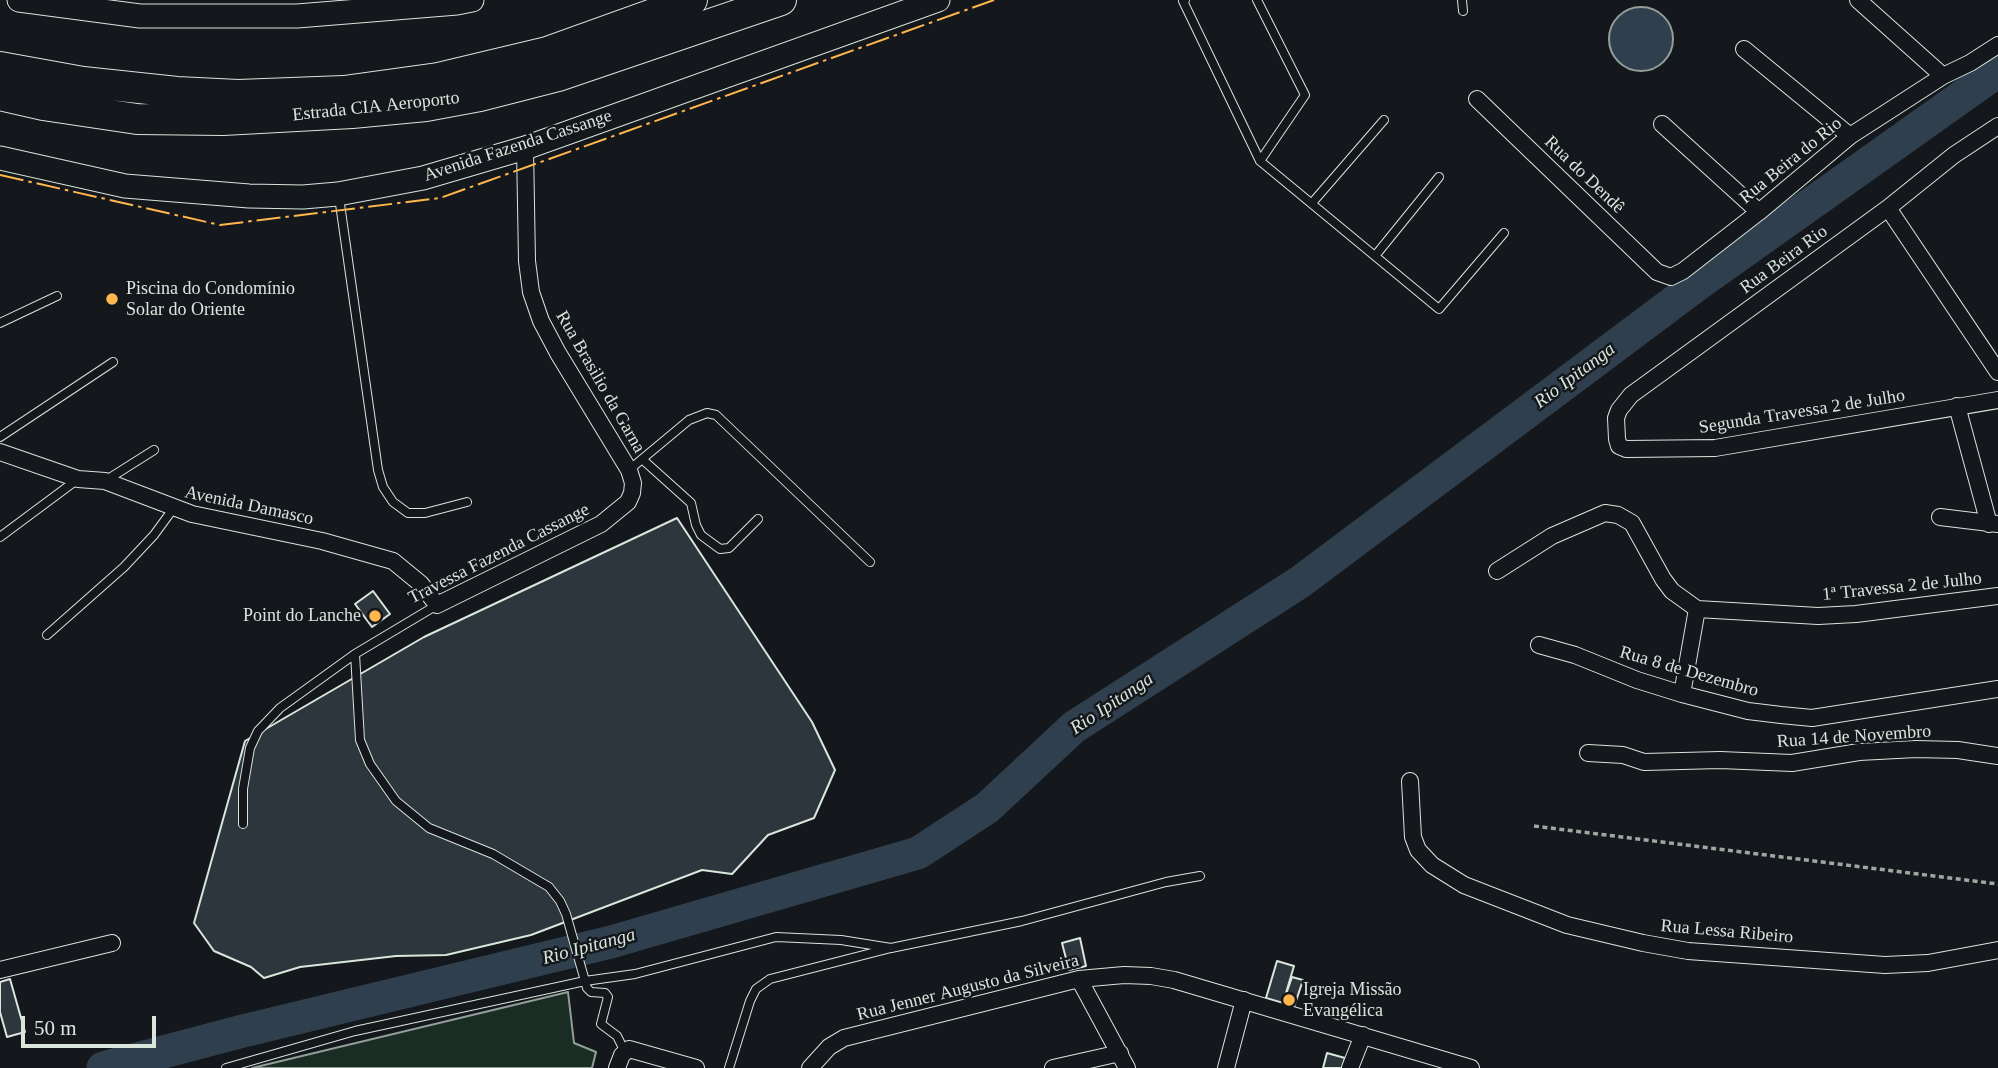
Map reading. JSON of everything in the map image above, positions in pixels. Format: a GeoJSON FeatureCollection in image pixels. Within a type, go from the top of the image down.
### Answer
{"type":"FeatureCollection","features":[{"type":"Feature","properties":{"kind":"highway","name":"Estrada CIA Aeroporto"},"geometry":{"type":"LineString","coordinates":[[0,67],[83,82],[177,92],[238,95],[344,91],[439,78],[536,55],[617,29],[692,0]]}},
{"type":"Feature","properties":{"kind":"highway","name":"Estrada CIA Aeroporto"},"geometry":{"type":"LineString","coordinates":[[0,95],[43,105],[137,119],[223,120],[426,106],[480,96],[558,76],[781,0]]}},
{"type":"Feature","properties":{"kind":"main road"},"geometry":{"type":"LineString","coordinates":[[19,0],[297,16],[462,1]]}},
{"type":"Feature","properties":{"kind":"main road","name":"Avenida Fazenda Cassange"},"geometry":{"type":"LineString","coordinates":[[0,158],[125,187],[249,196],[303,197],[338,194],[423,178],[525,148],[938,0]]}},
{"type":"Feature","properties":{"kind":"street"},"geometry":{"type":"LineString","coordinates":[[1858,0],[1944,76]]}},
{"type":"Feature","properties":{"kind":"street","name":"Rua Beira do Rio"},"geometry":{"type":"LineString","coordinates":[[1666,277],[1683,271],[1850,136],[1998,45]]}},
{"type":"Feature","properties":{"kind":"street"},"geometry":{"type":"LineString","coordinates":[[1744,49],[1850,136]]}},
{"type":"Feature","properties":{"kind":"street","name":"Rua do Dendê"},"geometry":{"type":"LineString","coordinates":[[1477,99],[1657,272],[1666,277]]}},
{"type":"Feature","properties":{"kind":"street"},"geometry":{"type":"LineString","coordinates":[[1662,124],[1759,212]]}},
{"type":"Feature","properties":{"kind":"street","name":"Rua Beira Rio"},"geometry":{"type":"LineString","coordinates":[[1617,439],[1616,418],[1631,395],[1888,208],[1954,155],[1998,126]]}},
{"type":"Feature","properties":{"kind":"street","name":"Rua Brasilio da Garna"},"geometry":{"type":"LineString","coordinates":[[525,148],[527,261],[531,292],[541,321],[558,353],[635,464]]}},
{"type":"Feature","properties":{"kind":"street"},"geometry":{"type":"LineString","coordinates":[[1888,208],[1998,372]]}},
{"type":"Feature","properties":{"kind":"street","name":"Segunda Travessa 2 de Julho"},"geometry":{"type":"LineString","coordinates":[[1617,439],[1619,446],[1626,449],[1715,448],[1998,400]]}},
{"type":"Feature","properties":{"kind":"street"},"geometry":{"type":"LineString","coordinates":[[1940,517],[1994,524],[1957,406]]}},
{"type":"Feature","properties":{"kind":"street","name":"Avenida Damasco"},"geometry":{"type":"LineString","coordinates":[[0,452],[78,479],[106,481],[173,509],[322,541],[393,561],[421,584],[438,604]]}},
{"type":"Feature","properties":{"kind":"street","name":"Travessa Fazenda Cassange"},"geometry":{"type":"LineString","coordinates":[[438,604],[601,524],[628,502],[632,493],[635,464]]}},
{"type":"Feature","properties":{"kind":"street"},"geometry":{"type":"LineString","coordinates":[[1497,571],[1552,536],[1605,513],[1618,515],[1632,523],[1672,591],[1697,609],[1682,694]]}},
{"type":"Feature","properties":{"kind":"street","name":"1ª Travessa 2 de Julho"},"geometry":{"type":"LineString","coordinates":[[1697,609],[1767,614],[1843,615],[1998,596]]}},
{"type":"Feature","properties":{"kind":"street","name":"Rua 8 de Dezembro"},"geometry":{"type":"LineString","coordinates":[[1539,645],[1575,655],[1637,680],[1682,694],[1748,710],[1812,718],[1998,690]]}},
{"type":"Feature","properties":{"kind":"street","name":"Rua 14 de Novembro"},"geometry":{"type":"LineString","coordinates":[[1588,752],[1623,755],[1644,762],[1720,760],[1792,763],[1859,752],[1916,749],[1958,750],[1998,756]]}},
{"type":"Feature","properties":{"kind":"street","name":"Rua Lessa Ribeiro"},"geometry":{"type":"LineString","coordinates":[[1410,781],[1413,837],[1418,850],[1432,865],[1464,885],[1567,925],[1688,951],[1885,965],[1928,963],[1998,950]]}},
{"type":"Feature","properties":{"kind":"street"},"geometry":{"type":"LineString","coordinates":[[0,970],[112,943]]}},
{"type":"Feature","properties":{"kind":"street","name":"Rua Jenner Augusto da Silveira"},"geometry":{"type":"LineString","coordinates":[[810,1068],[829,1046],[844,1038],[1079,979],[1124,975],[1151,976],[1244,1000],[1471,1068]]}},
{"type":"Feature","properties":{"kind":"street"},"geometry":{"type":"LineString","coordinates":[[1079,979],[1127,1068]]}},
{"type":"Feature","properties":{"kind":"street"},"geometry":{"type":"LineString","coordinates":[[1226,1068],[1244,1000]]}},
{"type":"Feature","properties":{"kind":"street"},"geometry":{"type":"LineString","coordinates":[[1350,1068],[1363,1035]]}},
{"type":"Feature","properties":{"kind":"street"},"geometry":{"type":"LineString","coordinates":[[617,1068],[625,1052],[635,1050],[696,1068]]}},
{"type":"Feature","properties":{"kind":"street"},"geometry":{"type":"LineString","coordinates":[[1053,1068],[1119,1053]]}},
{"type":"Feature","properties":{"kind":"lane"},"geometry":{"type":"LineString","coordinates":[[1185,0],[1183,1],[1260,161],[1439,309],[1504,233]]}},
{"type":"Feature","properties":{"kind":"lane"},"geometry":{"type":"LineString","coordinates":[[1257,0],[1305,95],[1260,161]]}},
{"type":"Feature","properties":{"kind":"lane"},"geometry":{"type":"LineString","coordinates":[[1462,0],[1463,11]]}},
{"type":"Feature","properties":{"kind":"lane"},"geometry":{"type":"LineString","coordinates":[[1312,203],[1384,120]]}},
{"type":"Feature","properties":{"kind":"lane"},"geometry":{"type":"LineString","coordinates":[[1375,256],[1440,177]]}},
{"type":"Feature","properties":{"kind":"lane"},"geometry":{"type":"LineString","coordinates":[[338,194],[378,470],[383,487],[393,502],[408,513],[425,513],[467,502]]}},
{"type":"Feature","properties":{"kind":"lane"},"geometry":{"type":"LineString","coordinates":[[0,323],[57,296]]}},
{"type":"Feature","properties":{"kind":"lane"},"geometry":{"type":"LineString","coordinates":[[0,437],[113,362]]}},
{"type":"Feature","properties":{"kind":"lane"},"geometry":{"type":"LineString","coordinates":[[758,519],[729,548],[720,549],[701,535],[691,503],[635,464],[689,420],[707,413],[716,415],[870,562]]}},
{"type":"Feature","properties":{"kind":"lane"},"geometry":{"type":"LineString","coordinates":[[106,481],[155,450]]}},
{"type":"Feature","properties":{"kind":"lane"},"geometry":{"type":"LineString","coordinates":[[0,537],[78,479]]}},
{"type":"Feature","properties":{"kind":"lane"},"geometry":{"type":"LineString","coordinates":[[47,635],[124,567],[154,535],[173,509]]}},
{"type":"Feature","properties":{"kind":"lane","name":"Travessa Fazenda Cassange"},"geometry":{"type":"LineString","coordinates":[[243,824],[243,789],[250,748],[258,731],[280,708],[355,654],[438,604]]}},
{"type":"Feature","properties":{"kind":"lane"},"geometry":{"type":"LineString","coordinates":[[355,654],[360,740],[370,764],[396,801],[429,828],[493,854],[550,887],[561,901],[583,976],[591,992],[607,995],[601,1024],[617,1036],[625,1052]]}},
{"type":"Feature","properties":{"kind":"lane"},"geometry":{"type":"LineString","coordinates":[[729,1068],[750,1001],[761,983],[782,975],[891,948],[1022,920],[1166,882],[1200,876]]}},
{"type":"Feature","properties":{"kind":"lane"},"geometry":{"type":"LineString","coordinates":[[226,1068],[355,1031],[583,976],[635,974],[776,937],[841,940],[891,948]]}},
{"type":"Feature","properties":{"kind":"path"},"geometry":{"type":"LineString","coordinates":[[1534,826],[1998,884]]}},
{"type":"Feature","properties":{"kind":"green space"},"geometry":{"type":"Polygon","coordinates":[[[568,992],[574,1043],[596,1052],[592,1068],[252,1068],[568,992]]]}},
{"type":"Feature","properties":{"kind":"water"},"geometry":{"type":"Polygon","coordinates":[[[1641,7],[1653,9],[1664,16],[1671,27],[1671,51],[1664,62],[1653,69],[1641,71],[1629,69],[1618,62],[1611,51],[1609,39],[1611,27],[1618,16],[1629,9],[1641,7]]]}},
{"type":"Feature","properties":{"kind":"building"},"geometry":{"type":"Polygon","coordinates":[[[677,518],[812,722],[835,770],[814,818],[768,835],[732,874],[702,870],[531,935],[446,955],[396,956],[300,967],[264,978],[251,967],[214,951],[194,923],[245,741],[424,637],[677,518]]]}},
{"type":"Feature","properties":{"kind":"building"},"geometry":{"type":"Polygon","coordinates":[[[373,591],[390,614],[372,627],[355,604],[373,591]]]}},
{"type":"Feature","properties":{"kind":"building"},"geometry":{"type":"Polygon","coordinates":[[[1080,938],[1086,966],[1069,970],[1062,943],[1080,938]]]}},
{"type":"Feature","properties":{"kind":"building"},"geometry":{"type":"Polygon","coordinates":[[[1277,961],[1294,966],[1283,1003],[1266,998],[1277,961]]]}},
{"type":"Feature","properties":{"kind":"building"},"geometry":{"type":"Polygon","coordinates":[[[1292,977],[1303,980],[1294,1007],[1283,1003],[1292,977]]]}},
{"type":"Feature","properties":{"kind":"building"},"geometry":{"type":"Polygon","coordinates":[[[10,979],[25,1032],[7,1037],[0,1012],[0,982],[10,979]]]}},
{"type":"Feature","properties":{"kind":"building"},"geometry":{"type":"Polygon","coordinates":[[[1327,1053],[1345,1058],[1342,1068],[1323,1068],[1327,1053]]]}},
{"type":"Feature","properties":{"kind":"waterway","name":"Rio Ipitanga"},"geometry":{"type":"LineString","coordinates":[[103,1068],[239,1032],[611,942],[918,853],[987,808],[1074,727],[1300,582],[1698,284],[1998,71]]}},
{"type":"Feature","properties":{"kind":"power"},"geometry":{"type":"LineString","coordinates":[[0,175],[220,225],[440,198],[994,0]]}},
{"type":"Feature","properties":{"kind":"place","name":"Piscina do Condomínio Solar do Oriente"},"geometry":{"type":"Point","coordinates":[112,299]}},
{"type":"Feature","properties":{"kind":"place","name":"Point do Lanche"},"geometry":{"type":"Point","coordinates":[375,616]}},
{"type":"Feature","properties":{"kind":"place","name":"Igreja Missão Evangélica"},"geometry":{"type":"Point","coordinates":[1289,1000]}}]}
